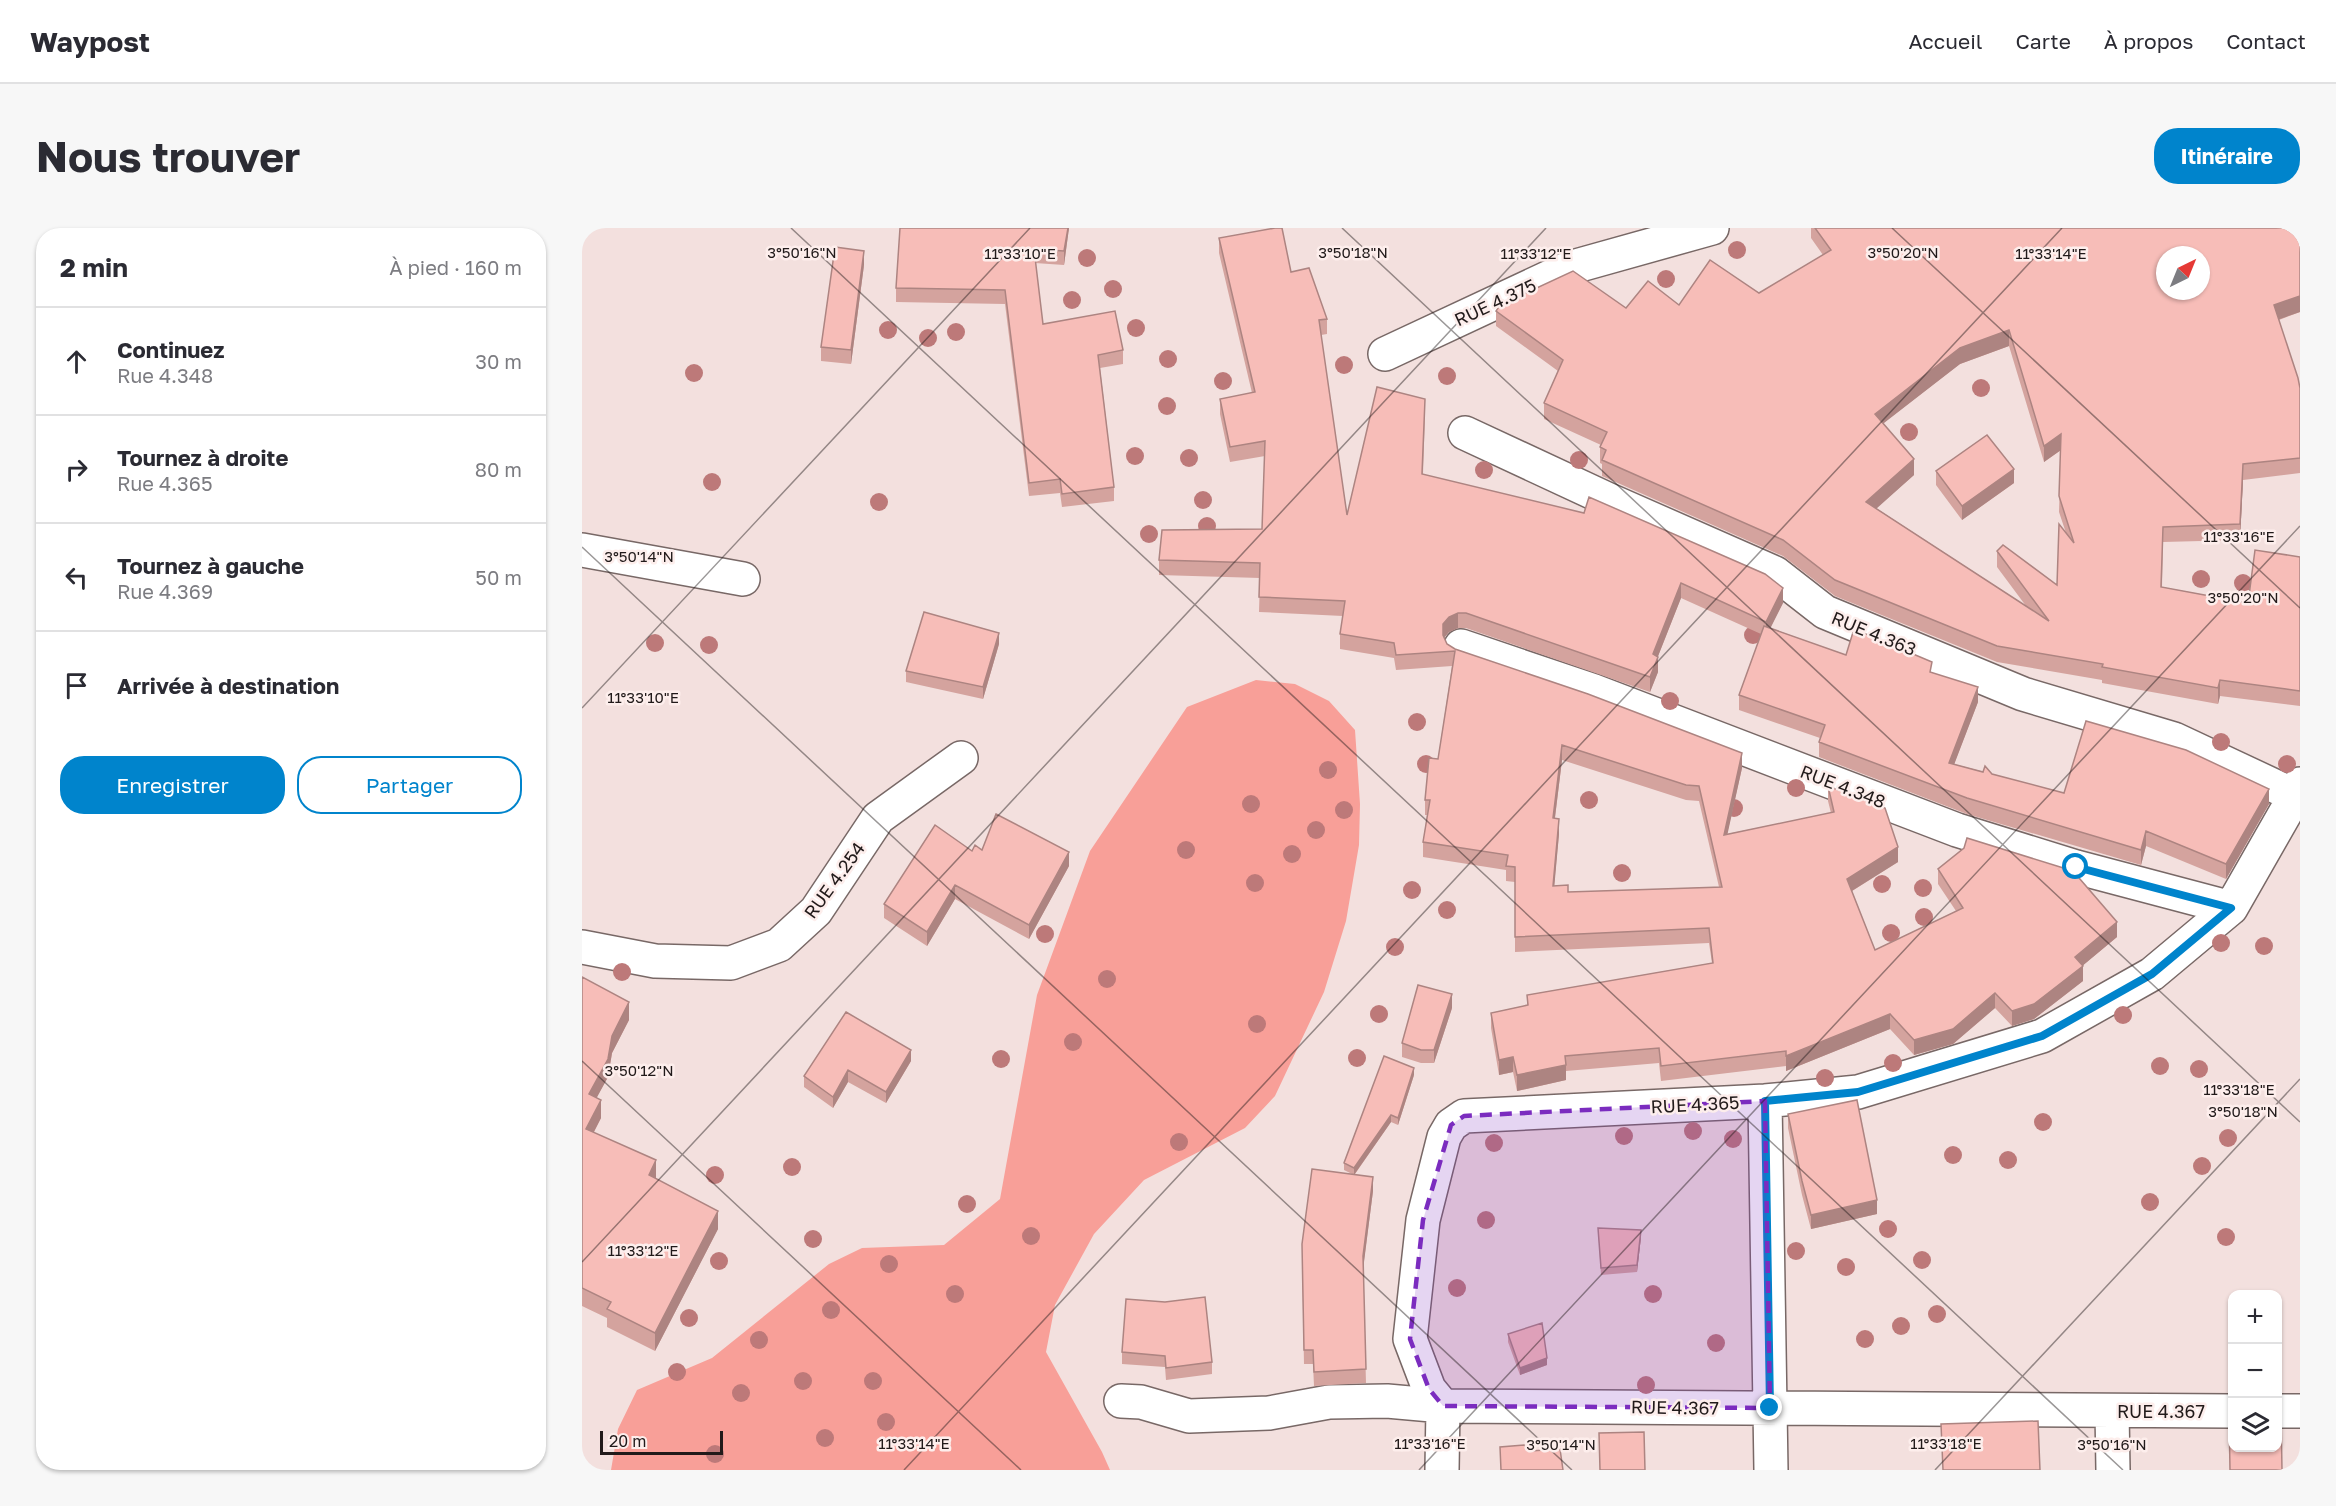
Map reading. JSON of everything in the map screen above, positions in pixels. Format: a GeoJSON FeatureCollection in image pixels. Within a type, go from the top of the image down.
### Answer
{"type":"FeatureCollection","features":[{"type":"Feature","properties":{"kind":"street","name":"RUE 4.375"},"geometry":{"type":"LineString","coordinates":[[1385,354],[1569,268],[1712,228]]}},
{"type":"Feature","properties":{"kind":"street","name":"RUE 4.363"},"geometry":{"type":"LineString","coordinates":[[1465,433],[1775,573],[1825,612],[2023,694],[2174,739],[2298,793]]}},
{"type":"Feature","properties":{"kind":"street"},"geometry":{"type":"LineString","coordinates":[[582,550],[743,579]]}},
{"type":"Feature","properties":{"kind":"street","name":"RUE 4.348"},"geometry":{"type":"LineString","coordinates":[[1461,646],[1594,691],[1957,830],[2076,867],[2231,908]]}},
{"type":"Feature","properties":{"kind":"street","name":"RUE 4.254"},"geometry":{"type":"LineString","coordinates":[[582,947],[655,961],[731,963],[779,945],[816,911],[878,818],[961,758]]}},
{"type":"Feature","properties":{"kind":"street","name":"RUE 4.365"},"geometry":{"type":"LineString","coordinates":[[1443,1406],[1429,1389],[1410,1339],[1423,1220],[1444,1137],[1451,1125],[1464,1116],[1765,1101],[1858,1092],[2042,1036],[2152,974],[2231,908],[2298,793]]}},
{"type":"Feature","properties":{"kind":"street"},"geometry":{"type":"LineString","coordinates":[[1765,1101],[1771,1470]]}},
{"type":"Feature","properties":{"kind":"street","name":"RUE 4.367"},"geometry":{"type":"LineString","coordinates":[[1122,1401],[1141,1402],[1189,1416],[1269,1413],[1329,1402],[1387,1401],[1443,1406],[2228,1411]]}},
{"type":"Feature","properties":{"kind":"street"},"geometry":{"type":"LineString","coordinates":[[1442,1470],[1443,1406]]}},
{"type":"Feature","properties":{"kind":"street"},"geometry":{"type":"LineString","coordinates":[[2282,1411],[2300,1411]]}},
{"type":"Feature","properties":{"kind":"street"},"geometry":{"type":"LineString","coordinates":[[2112,1412],[2113,1470]]}},
{"type":"Feature","properties":{"kind":"highlighted area"},"geometry":{"type":"Polygon","coordinates":[[[1765,1101],[1770,1408],[1443,1406],[1429,1389],[1410,1339],[1423,1220],[1451,1125],[1464,1116],[1765,1101]]]}},
{"type":"Feature","properties":{"kind":"shaded area"},"geometry":{"type":"Polygon","coordinates":[[[1256,680],[1295,684],[1329,701],[1355,730],[1360,804],[1359,845],[1346,921],[1324,992],[1275,1096],[1245,1128],[1144,1180],[1094,1234],[1055,1305],[1046,1352],[1110,1470],[611,1470],[618,1429],[637,1390],[712,1358],[829,1264],[862,1248],[944,1245],[1000,1199],[1037,995],[1090,851],[1187,707],[1256,680]]]}},
{"type":"Feature","properties":{"kind":"building"},"geometry":{"type":"Polygon","coordinates":[[[900,228],[1068,228],[1064,251],[1034,249],[1043,324],[1115,311],[1123,350],[1098,355],[1114,487],[1062,494],[1060,479],[1029,483],[1005,290],[896,288],[900,228]]]}},
{"type":"Feature","properties":{"kind":"building"},"geometry":{"type":"Polygon","coordinates":[[[1282,228],[1291,272],[1309,268],[1327,319],[1319,320],[1347,515],[1377,387],[1425,399],[1422,474],[1584,513],[1589,497],[1765,574],[1783,588],[1766,622],[1681,583],[1653,654],[1658,657],[1650,677],[1466,613],[1458,613],[1449,617],[1443,624],[1443,635],[1447,644],[1455,649],[1588,694],[1742,753],[1724,835],[1834,812],[1828,786],[1885,808],[1898,847],[1847,879],[1875,950],[1963,908],[1938,869],[1964,848],[1967,838],[2073,871],[2117,922],[2075,957],[2083,966],[2034,1004],[2012,1011],[1995,993],[1953,1029],[1914,1040],[1890,1014],[1786,1056],[1786,1051],[1661,1066],[1659,1048],[1565,1056],[1566,1065],[1517,1075],[1513,1057],[1499,1060],[1491,1013],[1528,1005],[1527,995],[1713,963],[1709,928],[1515,937],[1515,867],[1506,866],[1508,855],[1423,842],[1430,800],[1425,800],[1429,758],[1438,759],[1455,651],[1396,655],[1394,643],[1340,634],[1345,601],[1259,597],[1260,563],[1159,560],[1162,530],[1262,529],[1265,441],[1230,447],[1220,399],[1255,392],[1219,238],[1282,228]],[[1562,745],[1553,818],[1559,819],[1553,886],[1568,885],[1568,892],[1722,887],[1699,786],[1686,785],[1562,745]]]}},
{"type":"Feature","properties":{"kind":"building"},"geometry":{"type":"Polygon","coordinates":[[[1815,228],[2300,228],[2300,296],[2274,305],[2300,388],[2300,458],[2243,464],[2240,524],[2163,527],[2161,587],[2248,603],[2255,550],[2300,557],[2300,691],[2220,680],[2218,688],[2102,667],[2103,664],[1997,646],[1835,580],[1783,540],[1602,460],[1606,450],[1600,447],[1607,432],[1544,403],[1563,360],[1496,311],[1500,305],[1573,271],[1626,308],[1648,281],[1679,305],[1710,260],[1759,293],[1831,250],[1815,228]],[[2009,330],[1960,348],[1875,414],[1914,459],[1866,502],[2049,621],[1997,551],[2003,545],[2057,585],[2059,524],[2074,543],[2059,496],[2061,434],[2044,446],[2009,330]]]}},
{"type":"Feature","properties":{"kind":"building"},"geometry":{"type":"Polygon","coordinates":[[[835,247],[864,251],[851,350],[821,347],[835,247]]]}},
{"type":"Feature","properties":{"kind":"building"},"geometry":{"type":"Polygon","coordinates":[[[1987,435],[2014,469],[1962,506],[1936,471],[1987,435]]]}},
{"type":"Feature","properties":{"kind":"building"},"geometry":{"type":"Polygon","coordinates":[[[924,612],[999,633],[983,687],[906,671],[924,612]]]}},
{"type":"Feature","properties":{"kind":"building"},"geometry":{"type":"Polygon","coordinates":[[[1764,626],[1846,655],[1854,629],[1932,662],[1930,672],[1978,687],[1949,763],[1983,772],[1985,766],[1992,774],[2064,793],[2086,721],[2186,750],[2269,789],[2226,864],[2146,831],[2141,850],[1967,798],[1819,742],[1825,725],[1739,695],[1764,626]]]}},
{"type":"Feature","properties":{"kind":"building"},"geometry":{"type":"Polygon","coordinates":[[[996,814],[1069,852],[1029,925],[955,885],[927,932],[884,904],[935,825],[972,851],[975,845],[982,850],[996,814]]]}},
{"type":"Feature","properties":{"kind":"building"},"geometry":{"type":"Polygon","coordinates":[[[582,977],[629,1002],[612,1036],[608,1059],[589,1094],[601,1100],[586,1129],[656,1160],[649,1175],[718,1211],[655,1333],[607,1309],[611,1302],[582,1288],[582,977]]]}},
{"type":"Feature","properties":{"kind":"building"},"geometry":{"type":"Polygon","coordinates":[[[1418,985],[1452,994],[1434,1050],[1421,1050],[1402,1043],[1418,985]]]}},
{"type":"Feature","properties":{"kind":"building"},"geometry":{"type":"Polygon","coordinates":[[[846,1012],[911,1050],[886,1092],[848,1070],[833,1097],[804,1076],[846,1012]]]}},
{"type":"Feature","properties":{"kind":"building"},"geometry":{"type":"Polygon","coordinates":[[[1384,1056],[1414,1068],[1398,1118],[1391,1115],[1354,1168],[1344,1163],[1384,1056]]]}},
{"type":"Feature","properties":{"kind":"building"},"geometry":{"type":"Polygon","coordinates":[[[1857,1100],[1877,1200],[1811,1215],[1788,1114],[1857,1100]]]}},
{"type":"Feature","properties":{"kind":"building"},"geometry":{"type":"Polygon","coordinates":[[[1312,1169],[1373,1177],[1363,1256],[1366,1369],[1314,1372],[1313,1350],[1304,1350],[1302,1244],[1312,1169]]]}},
{"type":"Feature","properties":{"kind":"building"},"geometry":{"type":"Polygon","coordinates":[[[1598,1228],[1641,1230],[1637,1265],[1601,1268],[1598,1228]]]}},
{"type":"Feature","properties":{"kind":"building"},"geometry":{"type":"Polygon","coordinates":[[[1205,1297],[1212,1362],[1166,1368],[1165,1356],[1122,1352],[1126,1299],[1165,1302],[1205,1297]]]}},
{"type":"Feature","properties":{"kind":"building"},"geometry":{"type":"Polygon","coordinates":[[[1542,1323],[1547,1358],[1520,1368],[1508,1334],[1542,1323]]]}},
{"type":"Feature","properties":{"kind":"building"},"geometry":{"type":"Polygon","coordinates":[[[2038,1421],[2040,1470],[1943,1470],[1941,1424],[2038,1421]]]}},
{"type":"Feature","properties":{"kind":"building"},"geometry":{"type":"Polygon","coordinates":[[[1644,1432],[1645,1470],[1600,1470],[1599,1433],[1644,1432]]]}},
{"type":"Feature","properties":{"kind":"building"},"geometry":{"type":"Polygon","coordinates":[[[1524,1445],[1530,1451],[1560,1449],[1563,1470],[1501,1470],[1500,1447],[1524,1445]]]}},
{"type":"Feature","properties":{"kind":"building"},"geometry":{"type":"Polygon","coordinates":[[[2230,1452],[2282,1452],[2282,1470],[2230,1470],[2230,1452]]]}},
{"type":"Feature","properties":{"kind":"route"},"geometry":{"type":"LineString","coordinates":[[1770,1408],[1765,1101],[1858,1092],[2042,1036],[2152,974],[2231,908],[2076,867]]}}]}
